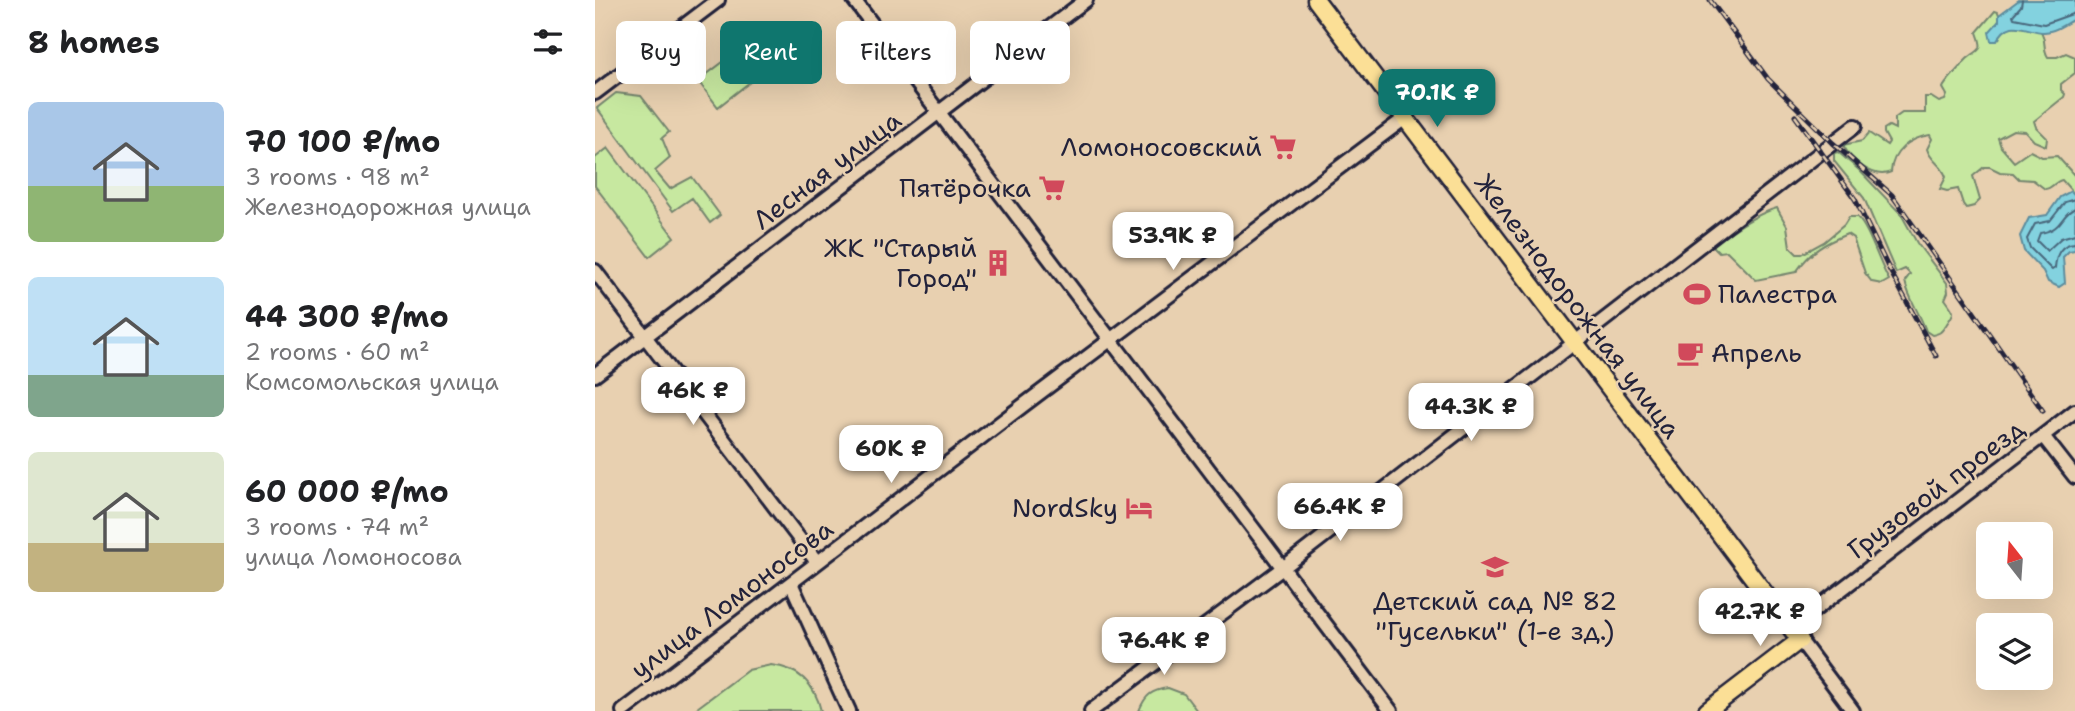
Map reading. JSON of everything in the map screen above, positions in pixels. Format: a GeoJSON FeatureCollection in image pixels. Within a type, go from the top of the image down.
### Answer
{"type":"FeatureCollection","features":[{"type":"Feature","properties":{"kind":"main road","name":"Железнодорожная улица"},"geometry":{"type":"LineString","coordinates":[[1316,0],[1795,634]]}},
{"type":"Feature","properties":{"kind":"main road"},"geometry":{"type":"LineString","coordinates":[[1707,711],[1795,634]]}},
{"type":"Feature","properties":{"kind":"street"},"geometry":{"type":"LineString","coordinates":[[595,93],[718,0]]}},
{"type":"Feature","properties":{"kind":"street"},"geometry":{"type":"LineString","coordinates":[[854,0],[1391,711]]}},
{"type":"Feature","properties":{"kind":"street","name":"Лесная улица"},"geometry":{"type":"LineString","coordinates":[[595,375],[1086,0]]}},
{"type":"Feature","properties":{"kind":"street","name":"улица Ломоносова"},"geometry":{"type":"LineString","coordinates":[[623,711],[1405,118]]}},
{"type":"Feature","properties":{"kind":"street"},"geometry":{"type":"LineString","coordinates":[[1091,711],[1284,567],[1855,126]]}},
{"type":"Feature","properties":{"kind":"street"},"geometry":{"type":"LineString","coordinates":[[595,271],[817,562]]}},
{"type":"Feature","properties":{"kind":"street","name":"Грузовой проезд"},"geometry":{"type":"LineString","coordinates":[[1795,634],[2075,411]]}},
{"type":"Feature","properties":{"kind":"street"},"geometry":{"type":"LineString","coordinates":[[2043,436],[2075,477]]}},
{"type":"Feature","properties":{"kind":"street"},"geometry":{"type":"LineString","coordinates":[[791,583],[849,711]]}},
{"type":"Feature","properties":{"kind":"street"},"geometry":{"type":"LineString","coordinates":[[1795,634],[1853,711]]}},
{"type":"Feature","properties":{"kind":"green space"},"geometry":{"type":"Polygon","coordinates":[[[1995,11],[2000,18],[1999,39],[2001,33],[2011,26],[2040,30],[2048,57],[2066,53],[2075,57],[2075,73],[2061,84],[2064,97],[2034,121],[2047,138],[2046,146],[2034,141],[2025,131],[2013,130],[1998,138],[2001,147],[2014,162],[2030,151],[2042,157],[2057,156],[2075,176],[2075,195],[2062,180],[2045,189],[2033,180],[2019,179],[2013,173],[1984,167],[1973,176],[1980,200],[1974,206],[1966,208],[1958,189],[1940,189],[1946,177],[1927,149],[1932,139],[1930,135],[1915,139],[1903,147],[1895,158],[1891,172],[1884,174],[1870,171],[1851,157],[1843,145],[1862,141],[1869,133],[1887,145],[1889,142],[1884,129],[1889,126],[1895,129],[1895,118],[1902,113],[1925,113],[1925,97],[1939,102],[1945,100],[1947,95],[1944,86],[1979,49],[1981,44],[1977,32],[1995,11]]]}},
{"type":"Feature","properties":{"kind":"green space"},"geometry":{"type":"Polygon","coordinates":[[[720,64],[720,84],[747,84],[718,107],[700,84],[706,84],[706,75],[720,64]]]}},
{"type":"Feature","properties":{"kind":"green space"},"geometry":{"type":"Polygon","coordinates":[[[616,93],[641,96],[669,132],[662,138],[670,158],[655,171],[670,189],[692,177],[720,215],[710,223],[692,198],[673,211],[597,108],[616,93]]]}},
{"type":"Feature","properties":{"kind":"green space"},"geometry":{"type":"Polygon","coordinates":[[[608,148],[674,237],[649,257],[595,186],[595,158],[608,148]]]}},
{"type":"Feature","properties":{"kind":"green space"},"geometry":{"type":"Polygon","coordinates":[[[1838,152],[1901,214],[1917,243],[1947,283],[1948,292],[1945,299],[1953,312],[1939,333],[1932,335],[1926,331],[1905,281],[1910,274],[1905,269],[1896,273],[1864,198],[1834,161],[1834,153],[1838,152]]]}},
{"type":"Feature","properties":{"kind":"green space"},"geometry":{"type":"Polygon","coordinates":[[[1777,208],[1787,226],[1790,247],[1797,254],[1824,242],[1844,225],[1849,217],[1857,217],[1866,229],[1889,280],[1882,284],[1872,282],[1865,273],[1853,238],[1847,234],[1818,249],[1796,272],[1756,280],[1727,251],[1719,252],[1714,247],[1714,244],[1744,223],[1777,208]]]}},
{"type":"Feature","properties":{"kind":"green space"},"geometry":{"type":"Polygon","coordinates":[[[771,665],[789,670],[804,679],[810,685],[821,711],[693,711],[748,670],[771,665]]]}},
{"type":"Feature","properties":{"kind":"green space"},"geometry":{"type":"Polygon","coordinates":[[[1168,688],[1184,694],[1197,711],[1139,711],[1150,694],[1168,688]]]}},
{"type":"Feature","properties":{"kind":"water"},"geometry":{"type":"Polygon","coordinates":[[[2019,0],[2075,0],[2075,19],[2048,32],[2013,27],[2002,33],[1997,41],[1991,41],[1989,32],[1999,21],[1999,15],[2019,0]]]}},
{"type":"Feature","properties":{"kind":"water"},"geometry":{"type":"Polygon","coordinates":[[[2071,191],[2075,195],[2075,250],[2069,251],[2063,257],[2065,283],[2059,287],[2048,282],[2043,271],[2024,251],[2020,236],[2029,218],[2047,215],[2060,197],[2071,191]]]}},
{"type":"Feature","properties":{"kind":"railway"},"geometry":{"type":"LineString","coordinates":[[1710,0],[1768,79],[1833,143],[1892,195],[2043,411]]}},
{"type":"Feature","properties":{"kind":"railway"},"geometry":{"type":"LineString","coordinates":[[1795,116],[1855,199],[1936,356]]}},
{"type":"Feature","properties":{"kind":"place","name":"Ломоносовский"},"geometry":{"type":"Point","coordinates":[1283,147]}},
{"type":"Feature","properties":{"kind":"place","name":"Пятёрочка"},"geometry":{"type":"Point","coordinates":[1052,188]}},
{"type":"Feature","properties":{"kind":"place","name":"ЖК \"Старый Город\""},"geometry":{"type":"Point","coordinates":[998,263]}},
{"type":"Feature","properties":{"kind":"place","name":"Палестра"},"geometry":{"type":"Point","coordinates":[1697,294]}},
{"type":"Feature","properties":{"kind":"place","name":"Апрель"},"geometry":{"type":"Point","coordinates":[1690,353]}},
{"type":"Feature","properties":{"kind":"place","name":"NordSky"},"geometry":{"type":"Point","coordinates":[1139,508]}},
{"type":"Feature","properties":{"kind":"place","name":"Детский сад № 82 \"Гусельки\" (1-е зд.)"},"geometry":{"type":"Point","coordinates":[1495,567]}}]}
